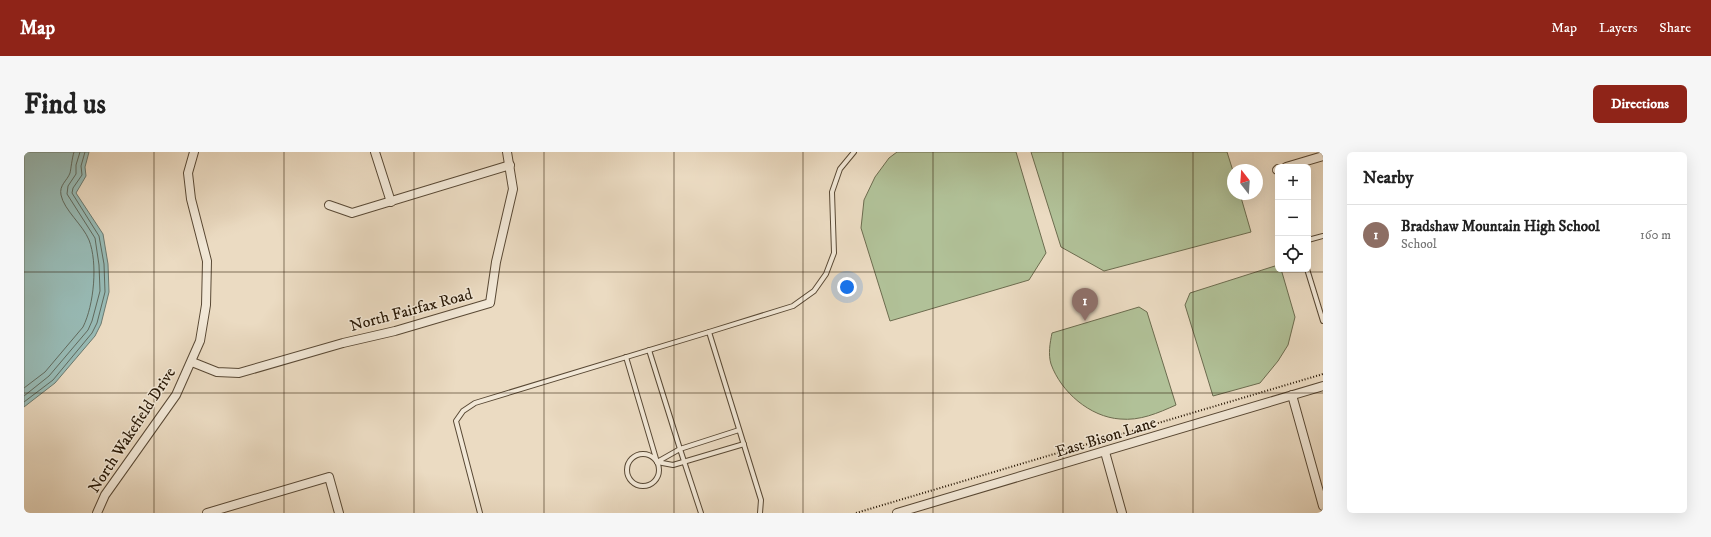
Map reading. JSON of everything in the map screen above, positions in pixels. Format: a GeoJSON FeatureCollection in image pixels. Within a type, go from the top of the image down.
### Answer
{"type":"FeatureCollection","features":[{"type":"Feature","properties":{"kind":"street","name":"North Wakefield Drive"},"geometry":{"type":"LineString","coordinates":[[97,513],[105,495],[176,395],[192,362],[200,341],[206,305],[207,261],[191,199],[188,173],[194,152]]}},
{"type":"Feature","properties":{"kind":"street"},"geometry":{"type":"LineString","coordinates":[[375,152],[390,202]]}},
{"type":"Feature","properties":{"kind":"street","name":"North Fairfax Road"},"geometry":{"type":"LineString","coordinates":[[192,362],[217,372],[239,373],[343,343],[395,331],[490,303],[496,262],[513,189],[510,165],[506,152]]}},
{"type":"Feature","properties":{"kind":"street"},"geometry":{"type":"LineString","coordinates":[[1296,164],[1323,156]]}},
{"type":"Feature","properties":{"kind":"street"},"geometry":{"type":"LineString","coordinates":[[329,205],[352,213],[510,165]]}},
{"type":"Feature","properties":{"kind":"street","name":"East Bison Lane"},"geometry":{"type":"LineString","coordinates":[[897,513],[1323,386]]}},
{"type":"Feature","properties":{"kind":"street"},"geometry":{"type":"LineString","coordinates":[[1292,395],[1323,506]]}},
{"type":"Feature","properties":{"kind":"street"},"geometry":{"type":"LineString","coordinates":[[1105,452],[1122,513]]}},
{"type":"Feature","properties":{"kind":"street"},"geometry":{"type":"LineString","coordinates":[[207,513],[329,477],[339,513]]}},
{"type":"Feature","properties":{"kind":"street"},"geometry":{"type":"LineString","coordinates":[[928,504],[931,513]]}},
{"type":"Feature","properties":{"kind":"lane"},"geometry":{"type":"LineString","coordinates":[[480,513],[456,421],[463,410],[475,403],[793,306],[814,291],[826,274],[834,252],[832,192],[840,169],[854,152]]}},
{"type":"Feature","properties":{"kind":"lane"},"geometry":{"type":"LineString","coordinates":[[1311,239],[1323,236]]}},
{"type":"Feature","properties":{"kind":"lane"},"geometry":{"type":"LineString","coordinates":[[1308,272],[1323,321]]}},
{"type":"Feature","properties":{"kind":"lane"},"geometry":{"type":"LineString","coordinates":[[709,332],[761,500],[760,513]]}},
{"type":"Feature","properties":{"kind":"lane"},"geometry":{"type":"LineString","coordinates":[[650,350],[680,450],[701,513]]}},
{"type":"Feature","properties":{"kind":"lane"},"geometry":{"type":"LineString","coordinates":[[626,357],[657,462],[659,472],[655,481],[650,484],[640,486],[631,481],[628,477],[628,466],[630,461],[638,455],[649,455],[657,462],[673,465],[744,444]]}},
{"type":"Feature","properties":{"kind":"lane"},"geometry":{"type":"LineString","coordinates":[[657,462],[680,450],[739,430]]}},
{"type":"Feature","properties":{"kind":"path"},"geometry":{"type":"LineString","coordinates":[[856,513],[1323,374]]}},
{"type":"Feature","properties":{"kind":"green space"},"geometry":{"type":"Polygon","coordinates":[[[897,152],[1016,152],[1046,253],[1029,280],[890,321],[861,228],[864,200],[875,177],[889,158],[897,152]]]}},
{"type":"Feature","properties":{"kind":"green space"},"geometry":{"type":"Polygon","coordinates":[[[1031,152],[1227,152],[1231,164],[1227,164],[1227,200],[1242,200],[1251,232],[1104,271],[1061,247],[1031,152]]]}},
{"type":"Feature","properties":{"kind":"green space"},"geometry":{"type":"Polygon","coordinates":[[[1275,266],[1275,272],[1282,272],[1295,317],[1288,345],[1278,361],[1260,383],[1213,396],[1185,305],[1190,293],[1275,266]]]}},
{"type":"Feature","properties":{"kind":"green space"},"geometry":{"type":"Polygon","coordinates":[[[1139,307],[1147,312],[1176,405],[1142,418],[1135,419],[1120,419],[1098,414],[1078,401],[1069,393],[1056,374],[1050,360],[1052,333],[1139,307]]]}},
{"type":"Feature","properties":{"kind":"water"},"geometry":{"type":"Polygon","coordinates":[[[24,152],[89,152],[85,167],[86,176],[76,193],[103,234],[108,264],[109,292],[101,324],[95,336],[55,383],[24,407],[24,152]]]}},
{"type":"Feature","properties":{"kind":"place","name":"Bradshaw Mountain High School"},"geometry":{"type":"Point","coordinates":[1085,321]}}]}
